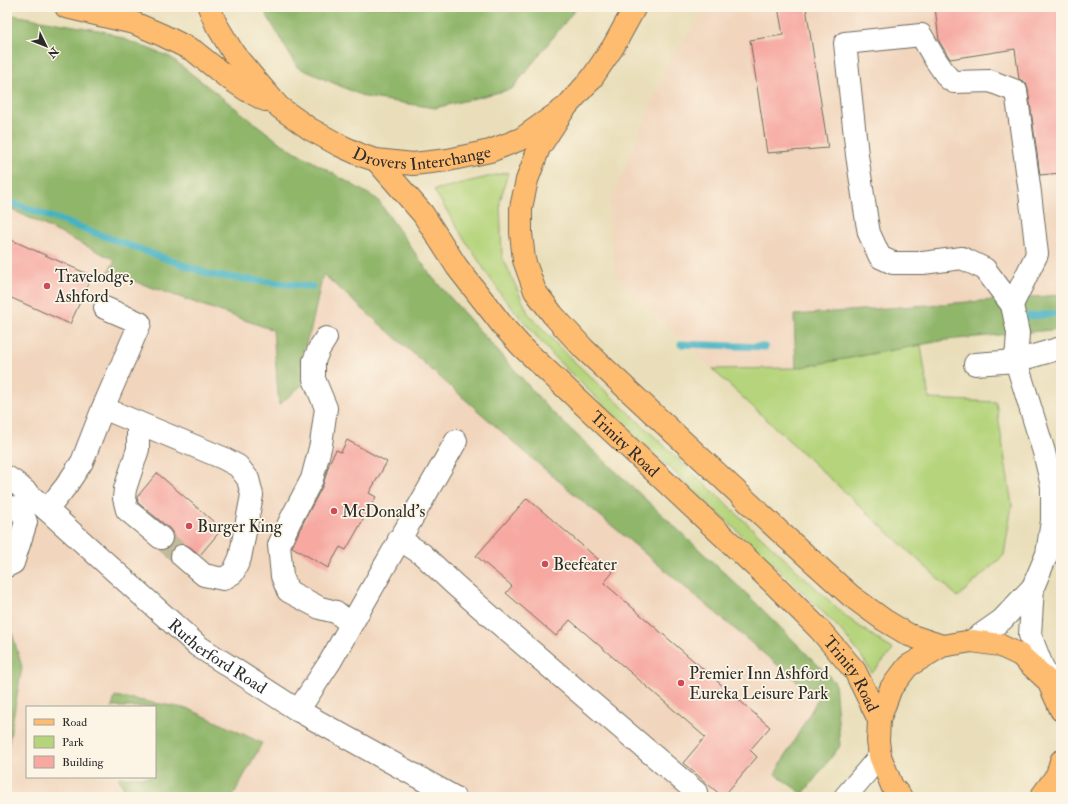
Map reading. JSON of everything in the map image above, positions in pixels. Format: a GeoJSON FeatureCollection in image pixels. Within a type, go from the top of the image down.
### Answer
{"type":"FeatureCollection","features":[{"type":"Feature","properties":{"kind":"main road"},"geometry":{"type":"LineString","coordinates":[[66,7],[134,23],[162,36],[194,52],[248,91],[279,107]]}},
{"type":"Feature","properties":{"kind":"main road","name":"Drovers Interchange"},"geometry":{"type":"LineString","coordinates":[[209,7],[216,24],[234,54],[279,107],[310,129],[363,156],[376,160],[413,164],[448,160],[490,151],[520,139],[566,107],[592,78],[609,54],[632,15],[635,7]]}},
{"type":"Feature","properties":{"kind":"main road","name":"Trinity Road"},"geometry":{"type":"LineString","coordinates":[[566,107],[539,148],[527,180],[521,208],[521,233],[524,260],[535,291],[553,315],[584,349],[851,596],[884,620],[909,635],[942,646]]}},
{"type":"Feature","properties":{"kind":"main road","name":"Trinity Road"},"geometry":{"type":"LineString","coordinates":[[376,160],[423,214],[457,267],[521,346],[772,582],[820,630],[855,671],[879,720]]}},
{"type":"Feature","properties":{"kind":"main road","name":"Trinity Road"},"geometry":{"type":"LineString","coordinates":[[901,797],[892,786],[880,756],[878,741],[879,720],[891,688],[908,666],[942,646],[972,641],[999,645],[1020,655],[1048,681],[1061,710]]}},
{"type":"Feature","properties":{"kind":"main road"},"geometry":{"type":"LineString","coordinates":[[1041,797],[1056,775],[1061,761]]}},
{"type":"Feature","properties":{"kind":"main road"},"geometry":{"type":"LineString","coordinates":[[1053,797],[1061,795]]}},
{"type":"Feature","properties":{"kind":"street"},"geometry":{"type":"LineString","coordinates":[[1012,305],[1037,254],[1016,91],[990,80],[954,82],[948,78],[921,35],[845,43],[857,155],[867,222],[869,233],[880,258],[893,263],[923,263],[962,258],[985,269],[1012,305],[1018,333],[1016,361],[1044,452],[1052,486],[1052,521],[1047,554],[1033,587],[1030,635],[1048,681]]}},
{"type":"Feature","properties":{"kind":"street"},"geometry":{"type":"LineString","coordinates":[[47,510],[66,486],[82,462],[103,408],[140,323],[105,308]]}},
{"type":"Feature","properties":{"kind":"street"},"geometry":{"type":"LineString","coordinates":[[326,338],[319,349],[314,362],[314,380],[326,408],[321,444],[312,479],[290,520],[279,546],[282,576],[288,591],[320,608],[344,618]]}},
{"type":"Feature","properties":{"kind":"street"},"geometry":{"type":"LineString","coordinates":[[975,364],[1016,361],[1061,348]]}},
{"type":"Feature","properties":{"kind":"street"},"geometry":{"type":"LineString","coordinates":[[103,408],[223,458],[238,466],[248,479],[252,495],[240,558],[233,573],[223,579],[204,575],[182,556]]}},
{"type":"Feature","properties":{"kind":"street"},"geometry":{"type":"LineString","coordinates":[[138,422],[138,449],[125,489],[124,498],[127,510],[161,538]]}},
{"type":"Feature","properties":{"kind":"street"},"geometry":{"type":"LineString","coordinates":[[299,711],[330,662],[344,618],[399,539],[456,441]]}},
{"type":"Feature","properties":{"kind":"street","name":"Rutherford Road"},"geometry":{"type":"LineString","coordinates":[[7,477],[47,510],[198,646],[299,711],[454,797]]}},
{"type":"Feature","properties":{"kind":"street"},"geometry":{"type":"LineString","coordinates":[[7,506],[21,510],[26,522],[13,563],[7,566]]}},
{"type":"Feature","properties":{"kind":"street"},"geometry":{"type":"LineString","coordinates":[[399,539],[422,554],[490,616],[696,792]]}},
{"type":"Feature","properties":{"kind":"street"},"geometry":{"type":"LineString","coordinates":[[972,641],[1002,620],[1033,587]]}},
{"type":"Feature","properties":{"kind":"street"},"geometry":{"type":"LineString","coordinates":[[845,797],[880,756]]}},
{"type":"Feature","properties":{"kind":"shaded area"},"geometry":{"type":"Polygon","coordinates":[[[708,7],[1061,7],[1061,295],[794,315],[796,368],[712,369],[616,276],[608,207],[670,60],[708,7]]]}},
{"type":"Feature","properties":{"kind":"shaded area"},"geometry":{"type":"Polygon","coordinates":[[[7,206],[323,274],[535,461],[818,699],[775,774],[789,797],[7,797],[7,206]]]}},
{"type":"Feature","properties":{"kind":"green space"},"geometry":{"type":"Polygon","coordinates":[[[262,7],[577,7],[512,89],[435,108],[365,97],[297,67],[262,7]]]}},
{"type":"Feature","properties":{"kind":"green space"},"geometry":{"type":"Polygon","coordinates":[[[7,14],[103,31],[170,57],[279,142],[377,199],[432,277],[550,410],[751,598],[835,682],[840,746],[803,794],[775,774],[818,699],[535,461],[323,274],[311,329],[302,354],[303,384],[279,405],[273,330],[108,272],[115,260],[7,207],[7,14]]]}},
{"type":"Feature","properties":{"kind":"green space"},"geometry":{"type":"Polygon","coordinates":[[[508,172],[500,202],[502,256],[528,313],[563,351],[849,619],[893,650],[872,673],[860,654],[840,629],[556,359],[502,296],[434,190],[508,172]]]}},
{"type":"Feature","properties":{"kind":"green space"},"geometry":{"type":"Polygon","coordinates":[[[1061,295],[1061,329],[946,340],[796,368],[794,315],[1061,295]]]}},
{"type":"Feature","properties":{"kind":"green space"},"geometry":{"type":"Polygon","coordinates":[[[921,345],[929,399],[996,402],[1012,505],[1004,555],[958,597],[712,369],[796,368],[921,345]]]}},
{"type":"Feature","properties":{"kind":"green space"},"geometry":{"type":"Polygon","coordinates":[[[7,630],[12,633],[22,667],[7,753],[7,630]]]}},
{"type":"Feature","properties":{"kind":"green space"},"geometry":{"type":"Polygon","coordinates":[[[115,696],[189,709],[262,743],[231,797],[128,797],[118,778],[156,778],[156,706],[112,706],[115,696]]]}},
{"type":"Feature","properties":{"kind":"building"},"geometry":{"type":"Polygon","coordinates":[[[778,7],[806,7],[828,148],[767,153],[750,40],[783,35],[778,7]]]}},
{"type":"Feature","properties":{"kind":"building"},"geometry":{"type":"Polygon","coordinates":[[[935,7],[1061,7],[1061,173],[1040,175],[1028,89],[1026,83],[1019,79],[1015,49],[950,59],[939,41],[935,7]]]}},
{"type":"Feature","properties":{"kind":"building","name":"Travelodge, Ashford"},"geometry":{"type":"Polygon","coordinates":[[[7,238],[92,276],[70,324],[7,296],[7,238]]]}},
{"type":"Feature","properties":{"kind":"building","name":"McDonald's"},"geometry":{"type":"Polygon","coordinates":[[[347,440],[387,462],[369,493],[376,497],[346,550],[340,547],[328,568],[292,547],[323,485],[330,461],[336,450],[341,452],[347,440]]]}},
{"type":"Feature","properties":{"kind":"building"},"geometry":{"type":"Polygon","coordinates":[[[157,473],[222,529],[200,555],[184,544],[178,544],[170,553],[166,549],[171,546],[173,533],[138,503],[137,497],[157,473]]]}},
{"type":"Feature","properties":{"kind":"building"},"geometry":{"type":"Polygon","coordinates":[[[527,498],[613,572],[604,583],[770,727],[750,750],[757,757],[723,797],[683,763],[705,737],[570,620],[556,636],[506,593],[512,586],[476,556],[527,498]]]}},
{"type":"Feature","properties":{"kind":"waterway"},"geometry":{"type":"LineString","coordinates":[[7,201],[211,275],[312,287]]}},
{"type":"Feature","properties":{"kind":"waterway"},"geometry":{"type":"LineString","coordinates":[[1022,317],[1061,313]]}},
{"type":"Feature","properties":{"kind":"waterway"},"geometry":{"type":"LineString","coordinates":[[681,344],[765,347]]}},
{"type":"Feature","properties":{"kind":"tunnel"},"geometry":{"type":"LineString","coordinates":[[161,538],[182,556]]}},
{"type":"Feature","properties":{"kind":"place","name":"Travelodge, Ashford"},"geometry":{"type":"Point","coordinates":[47,286]}},
{"type":"Feature","properties":{"kind":"place","name":"McDonald's"},"geometry":{"type":"Point","coordinates":[334,511]}},
{"type":"Feature","properties":{"kind":"place","name":"Burger King"},"geometry":{"type":"Point","coordinates":[189,526]}},
{"type":"Feature","properties":{"kind":"place","name":"Beefeater"},"geometry":{"type":"Point","coordinates":[545,564]}},
{"type":"Feature","properties":{"kind":"place","name":"Premier Inn Ashford Eureka Leisure Park"},"geometry":{"type":"Point","coordinates":[681,683]}}]}
